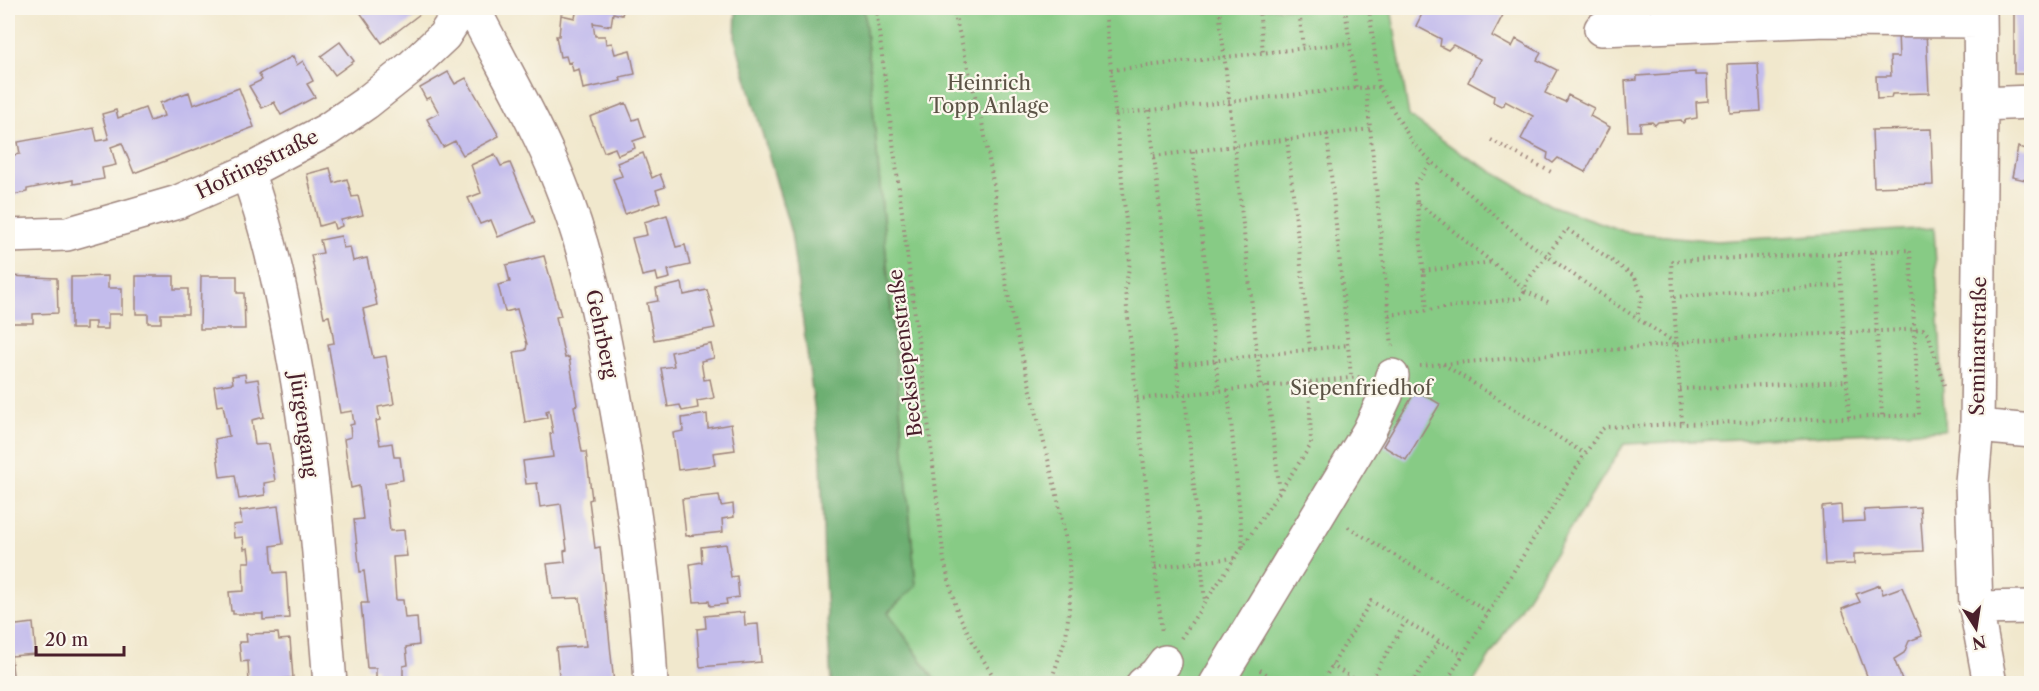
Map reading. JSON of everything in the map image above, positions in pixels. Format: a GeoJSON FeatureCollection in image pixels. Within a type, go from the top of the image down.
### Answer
{"type":"FeatureCollection","features":[{"type":"Feature","properties":{"kind":"street","name":"Hofringstraße"},"geometry":{"type":"LineString","coordinates":[[8,236],[67,234],[178,202],[247,172],[327,130],[366,104],[444,36],[462,8]]}},
{"type":"Feature","properties":{"kind":"street","name":"Gehrberg"},"geometry":{"type":"LineString","coordinates":[[473,8],[532,120],[561,184],[583,248],[600,315],[628,469],[641,573],[651,684]]}},
{"type":"Feature","properties":{"kind":"street"},"geometry":{"type":"LineString","coordinates":[[1601,29],[1980,14]]}},
{"type":"Feature","properties":{"kind":"street","name":"Seminarstraße"},"geometry":{"type":"LineString","coordinates":[[1980,14],[1977,426],[1972,482],[1976,608],[1990,684]]}},
{"type":"Feature","properties":{"kind":"street"},"geometry":{"type":"LineString","coordinates":[[1981,104],[2031,102]]}},
{"type":"Feature","properties":{"kind":"street","name":"Jürgengang"},"geometry":{"type":"LineString","coordinates":[[247,172],[266,227],[295,355],[310,465],[330,684]]}},
{"type":"Feature","properties":{"kind":"street"},"geometry":{"type":"LineString","coordinates":[[1216,684],[1377,417],[1392,376]]}},
{"type":"Feature","properties":{"kind":"street"},"geometry":{"type":"LineString","coordinates":[[1977,426],[2031,431]]}},
{"type":"Feature","properties":{"kind":"street"},"geometry":{"type":"LineString","coordinates":[[1976,608],[2031,606]]}},
{"type":"Feature","properties":{"kind":"path","name":"Becksiepenstraße"},"geometry":{"type":"LineString","coordinates":[[876,8],[944,561],[957,611],[998,684]]}},
{"type":"Feature","properties":{"kind":"path"},"geometry":{"type":"LineString","coordinates":[[953,8],[984,131],[1011,311],[1057,495],[1069,557],[1070,600],[1066,637],[1050,684]]}},
{"type":"Feature","properties":{"kind":"path"},"geometry":{"type":"LineString","coordinates":[[1105,8],[1130,262],[1125,290],[1155,567],[1154,673]]}},
{"type":"Feature","properties":{"kind":"path"},"geometry":{"type":"LineString","coordinates":[[1219,8],[1261,387]]}},
{"type":"Feature","properties":{"kind":"path"},"geometry":{"type":"LineString","coordinates":[[1259,8],[1263,53]]}},
{"type":"Feature","properties":{"kind":"path"},"geometry":{"type":"LineString","coordinates":[[1299,8],[1303,49]]}},
{"type":"Feature","properties":{"kind":"path"},"geometry":{"type":"LineString","coordinates":[[1345,8],[1356,88]]}},
{"type":"Feature","properties":{"kind":"path"},"geometry":{"type":"LineString","coordinates":[[1368,8],[1379,87],[1413,143],[1519,236],[1678,344]]}},
{"type":"Feature","properties":{"kind":"path"},"geometry":{"type":"LineString","coordinates":[[1111,70],[1350,43]]}},
{"type":"Feature","properties":{"kind":"path"},"geometry":{"type":"LineString","coordinates":[[1115,114],[1379,87]]}},
{"type":"Feature","properties":{"kind":"path"},"geometry":{"type":"LineString","coordinates":[[1366,88],[1389,315],[1392,376]]}},
{"type":"Feature","properties":{"kind":"path"},"geometry":{"type":"LineString","coordinates":[[1149,110],[1176,365],[1182,394],[1205,602]]}},
{"type":"Feature","properties":{"kind":"path"},"geometry":{"type":"LineString","coordinates":[[1154,156],[1371,129]]}},
{"type":"Feature","properties":{"kind":"path"},"geometry":{"type":"LineString","coordinates":[[1327,134],[1351,376]]}},
{"type":"Feature","properties":{"kind":"path"},"geometry":{"type":"LineString","coordinates":[[1287,139],[1310,349]]}},
{"type":"Feature","properties":{"kind":"path"},"geometry":{"type":"LineString","coordinates":[[1491,140],[1553,173]]}},
{"type":"Feature","properties":{"kind":"path"},"geometry":{"type":"LineString","coordinates":[[1193,152],[1220,391]]}},
{"type":"Feature","properties":{"kind":"path"},"geometry":{"type":"LineString","coordinates":[[1427,310],[1415,184],[1432,162]]}},
{"type":"Feature","properties":{"kind":"path"},"geometry":{"type":"LineString","coordinates":[[1417,202],[1493,262],[1525,291],[1548,302]]}},
{"type":"Feature","properties":{"kind":"path"},"geometry":{"type":"LineString","coordinates":[[1389,315],[1521,298],[1526,282],[1567,230],[1635,277],[1642,296],[1637,318]]}},
{"type":"Feature","properties":{"kind":"path"},"geometry":{"type":"LineString","coordinates":[[1445,684],[1585,454],[1605,427],[1919,415],[1910,250],[1671,261],[1682,423]]}},
{"type":"Feature","properties":{"kind":"path"},"geometry":{"type":"LineString","coordinates":[[1872,252],[1882,416]]}},
{"type":"Feature","properties":{"kind":"path"},"geometry":{"type":"LineString","coordinates":[[1839,253],[1849,417]]}},
{"type":"Feature","properties":{"kind":"path"},"geometry":{"type":"LineString","coordinates":[[1423,271],[1493,262]]}},
{"type":"Feature","properties":{"kind":"path"},"geometry":{"type":"LineString","coordinates":[[1674,297],[1841,285]]}},
{"type":"Feature","properties":{"kind":"path"},"geometry":{"type":"LineString","coordinates":[[1137,399],[1351,376],[1392,376],[1417,367],[1678,344],[1694,340],[1923,329],[1927,332],[1933,349]]}},
{"type":"Feature","properties":{"kind":"path"},"geometry":{"type":"LineString","coordinates":[[1176,365],[1348,345]]}},
{"type":"Feature","properties":{"kind":"path"},"geometry":{"type":"LineString","coordinates":[[1443,364],[1585,454]]}},
{"type":"Feature","properties":{"kind":"path"},"geometry":{"type":"LineString","coordinates":[[1154,673],[1243,547],[1311,445],[1309,381]]}},
{"type":"Feature","properties":{"kind":"path"},"geometry":{"type":"LineString","coordinates":[[1680,389],[1847,381]]}},
{"type":"Feature","properties":{"kind":"path"},"geometry":{"type":"LineString","coordinates":[[1267,386],[1280,492]]}},
{"type":"Feature","properties":{"kind":"path"},"geometry":{"type":"LineString","coordinates":[[1228,390],[1243,547]]}},
{"type":"Feature","properties":{"kind":"path"},"geometry":{"type":"LineString","coordinates":[[1321,511],[1488,612]]}},
{"type":"Feature","properties":{"kind":"path"},"geometry":{"type":"LineString","coordinates":[[1155,567],[1235,558]]}},
{"type":"Feature","properties":{"kind":"path"},"geometry":{"type":"LineString","coordinates":[[1321,684],[1371,601],[1463,654]]}},
{"type":"Feature","properties":{"kind":"path"},"geometry":{"type":"LineString","coordinates":[[1369,684],[1405,622]]}},
{"type":"Feature","properties":{"kind":"path"},"geometry":{"type":"LineString","coordinates":[[1412,684],[1439,641]]}},
{"type":"Feature","properties":{"kind":"path"},"geometry":{"type":"LineString","coordinates":[[1331,665],[1362,684]]}},
{"type":"Feature","properties":{"kind":"green space"},"geometry":{"type":"Polygon","coordinates":[[[736,8],[864,8],[916,586],[888,612],[937,683],[831,683],[821,458],[791,233],[735,39],[736,8]]]}},
{"type":"Feature","properties":{"kind":"green space","name":"Siepenfriedhof"},"geometry":{"type":"Polygon","coordinates":[[[864,8],[1391,8],[1409,116],[1462,154],[1550,205],[1626,232],[1717,241],[1934,228],[1945,430],[1624,444],[1473,683],[937,683],[888,612],[916,586],[864,8]]]}},
{"type":"Feature","properties":{"kind":"building"},"geometry":{"type":"Polygon","coordinates":[[[357,8],[423,8],[425,10],[382,43],[357,8]]]}},
{"type":"Feature","properties":{"kind":"building"},"geometry":{"type":"Polygon","coordinates":[[[577,8],[624,8],[622,15],[613,13],[611,26],[593,23],[595,36],[605,36],[606,44],[612,43],[615,54],[630,50],[635,74],[620,77],[621,81],[583,89],[579,69],[573,71],[571,62],[568,63],[566,56],[560,57],[556,36],[559,36],[561,15],[575,18],[577,8]]]}},
{"type":"Feature","properties":{"kind":"building"},"geometry":{"type":"Polygon","coordinates":[[[1425,8],[1495,8],[1504,13],[1492,36],[1512,47],[1516,39],[1541,53],[1537,60],[1557,70],[1545,93],[1565,102],[1568,95],[1594,108],[1590,116],[1610,127],[1585,172],[1558,158],[1553,163],[1547,159],[1548,153],[1521,139],[1533,116],[1505,101],[1501,106],[1493,102],[1494,96],[1468,82],[1480,59],[1453,45],[1448,50],[1440,46],[1441,39],[1416,26],[1425,8]]]}},
{"type":"Feature","properties":{"kind":"building"},"geometry":{"type":"Polygon","coordinates":[[[2014,8],[2031,8],[2031,74],[2014,74],[2014,8]]]}},
{"type":"Feature","properties":{"kind":"building"},"geometry":{"type":"Polygon","coordinates":[[[1926,31],[1929,93],[1892,94],[1891,98],[1877,99],[1876,76],[1891,76],[1890,57],[1899,57],[1898,32],[1926,31]]]}},
{"type":"Feature","properties":{"kind":"building"},"geometry":{"type":"Polygon","coordinates":[[[340,42],[354,61],[335,75],[321,56],[340,42]]]}},
{"type":"Feature","properties":{"kind":"building"},"geometry":{"type":"Polygon","coordinates":[[[293,56],[297,65],[303,61],[313,81],[307,84],[315,97],[281,115],[274,102],[262,108],[249,86],[262,80],[259,74],[293,56]]]}},
{"type":"Feature","properties":{"kind":"building"},"geometry":{"type":"Polygon","coordinates":[[[1758,63],[1761,111],[1730,113],[1728,64],[1758,63]]]}},
{"type":"Feature","properties":{"kind":"building"},"geometry":{"type":"Polygon","coordinates":[[[448,72],[455,84],[466,78],[499,136],[463,155],[455,141],[443,147],[427,119],[439,113],[430,97],[426,99],[420,88],[448,72]]]}},
{"type":"Feature","properties":{"kind":"building"},"geometry":{"type":"Polygon","coordinates":[[[1695,72],[1695,75],[1707,75],[1708,101],[1696,102],[1697,118],[1686,120],[1683,123],[1681,120],[1658,122],[1655,125],[1652,122],[1640,123],[1640,131],[1628,131],[1625,81],[1637,80],[1637,76],[1695,72]]]}},
{"type":"Feature","properties":{"kind":"building"},"geometry":{"type":"Polygon","coordinates":[[[239,88],[254,127],[134,173],[122,143],[111,147],[116,165],[102,168],[104,179],[73,184],[73,180],[27,189],[27,192],[8,196],[8,156],[20,154],[18,142],[94,128],[97,141],[109,139],[102,114],[116,110],[118,118],[145,108],[150,121],[164,116],[160,103],[189,92],[193,105],[239,88]]]}},
{"type":"Feature","properties":{"kind":"building"},"geometry":{"type":"Polygon","coordinates":[[[626,103],[633,120],[639,118],[645,137],[633,141],[635,148],[618,155],[615,148],[604,152],[590,117],[626,103]]]}},
{"type":"Feature","properties":{"kind":"building"},"geometry":{"type":"Polygon","coordinates":[[[1931,129],[1933,185],[1874,187],[1872,130],[1931,129]]]}},
{"type":"Feature","properties":{"kind":"building"},"geometry":{"type":"Polygon","coordinates":[[[2018,147],[2031,150],[2031,191],[2028,191],[2030,181],[2012,177],[2018,147]]]}},
{"type":"Feature","properties":{"kind":"building"},"geometry":{"type":"Polygon","coordinates":[[[643,153],[652,178],[660,174],[665,187],[656,190],[660,202],[625,214],[613,179],[622,176],[617,163],[643,153]]]}},
{"type":"Feature","properties":{"kind":"building"},"geometry":{"type":"Polygon","coordinates":[[[495,154],[501,166],[510,163],[535,222],[498,237],[491,220],[480,224],[468,198],[481,193],[471,165],[495,154]]]}},
{"type":"Feature","properties":{"kind":"building"},"geometry":{"type":"Polygon","coordinates":[[[330,168],[334,183],[347,179],[352,197],[358,196],[363,215],[341,220],[342,226],[335,229],[333,222],[319,226],[307,174],[330,168]]]}},
{"type":"Feature","properties":{"kind":"building"},"geometry":{"type":"Polygon","coordinates":[[[667,215],[676,247],[685,245],[690,265],[668,270],[670,278],[658,281],[656,273],[642,276],[632,238],[647,235],[644,222],[667,215]]]}},
{"type":"Feature","properties":{"kind":"building"},"geometry":{"type":"Polygon","coordinates":[[[341,236],[343,248],[350,247],[353,261],[367,258],[377,305],[363,309],[373,358],[386,356],[394,404],[378,407],[380,420],[376,421],[380,445],[392,443],[394,457],[400,457],[403,480],[385,483],[390,531],[404,530],[407,556],[393,557],[396,600],[403,600],[405,618],[417,617],[419,645],[406,647],[408,665],[403,666],[403,684],[376,684],[376,668],[367,668],[361,603],[368,603],[364,571],[360,572],[354,520],[363,519],[359,486],[351,488],[344,439],[351,437],[350,425],[354,424],[352,411],[340,413],[328,344],[334,343],[332,330],[329,316],[324,317],[311,255],[323,253],[320,240],[341,236]]]}},
{"type":"Feature","properties":{"kind":"building"},"geometry":{"type":"Polygon","coordinates":[[[544,256],[561,316],[556,317],[565,358],[569,357],[582,452],[586,452],[592,499],[589,500],[595,548],[600,547],[614,684],[560,684],[556,648],[586,646],[580,598],[552,599],[547,564],[565,562],[564,551],[567,550],[561,504],[540,507],[537,483],[526,484],[523,461],[553,457],[550,434],[553,433],[549,410],[546,411],[547,418],[525,422],[514,352],[526,350],[527,344],[517,309],[505,312],[498,285],[510,282],[506,265],[544,256]]]}},
{"type":"Feature","properties":{"kind":"building"},"geometry":{"type":"Polygon","coordinates":[[[8,276],[57,278],[58,313],[33,314],[33,323],[8,323],[8,276]]]}},
{"type":"Feature","properties":{"kind":"building"},"geometry":{"type":"Polygon","coordinates":[[[108,276],[108,288],[122,288],[122,314],[108,314],[108,329],[95,329],[95,322],[86,322],[86,329],[71,329],[71,277],[108,276]]]}},
{"type":"Feature","properties":{"kind":"building"},"geometry":{"type":"Polygon","coordinates":[[[136,276],[174,276],[174,289],[188,289],[188,314],[161,314],[161,323],[148,323],[148,314],[136,314],[136,276]]]}},
{"type":"Feature","properties":{"kind":"building"},"geometry":{"type":"Polygon","coordinates":[[[201,276],[237,276],[237,293],[244,293],[245,329],[200,329],[201,276]]]}},
{"type":"Feature","properties":{"kind":"building"},"geometry":{"type":"Polygon","coordinates":[[[682,283],[684,295],[707,290],[715,328],[654,340],[647,303],[658,301],[656,289],[682,283]]]}},
{"type":"Feature","properties":{"kind":"building"},"geometry":{"type":"Polygon","coordinates":[[[711,344],[714,358],[701,361],[704,380],[710,379],[714,398],[697,401],[698,408],[682,411],[680,405],[668,407],[661,368],[674,366],[671,352],[711,344]]]}},
{"type":"Feature","properties":{"kind":"building"},"geometry":{"type":"Polygon","coordinates":[[[245,374],[246,381],[258,379],[264,417],[252,420],[255,445],[269,444],[275,481],[264,483],[265,495],[239,499],[235,475],[220,477],[215,439],[229,436],[223,405],[217,406],[214,386],[233,383],[232,376],[245,374]]]}},
{"type":"Feature","properties":{"kind":"building"},"geometry":{"type":"Polygon","coordinates":[[[1416,390],[1440,404],[1406,460],[1383,446],[1416,390]]]}},
{"type":"Feature","properties":{"kind":"building"},"geometry":{"type":"Polygon","coordinates":[[[707,414],[708,428],[731,424],[735,450],[713,453],[715,465],[678,470],[673,433],[683,431],[682,418],[707,414]]]}},
{"type":"Feature","properties":{"kind":"building"},"geometry":{"type":"Polygon","coordinates":[[[719,495],[721,506],[733,504],[734,517],[722,519],[723,532],[686,536],[682,499],[719,495]]]}},
{"type":"Feature","properties":{"kind":"building"},"geometry":{"type":"Polygon","coordinates":[[[1841,505],[1842,522],[1865,521],[1864,510],[1920,507],[1923,551],[1854,554],[1854,564],[1825,565],[1822,507],[1841,505]]]}},
{"type":"Feature","properties":{"kind":"building"},"geometry":{"type":"Polygon","coordinates":[[[278,506],[283,544],[271,546],[272,559],[274,573],[286,572],[289,618],[263,620],[263,614],[233,614],[229,592],[244,591],[243,562],[250,562],[248,548],[244,549],[243,537],[234,538],[233,525],[242,524],[240,511],[278,506]]]}},
{"type":"Feature","properties":{"kind":"building"},"geometry":{"type":"Polygon","coordinates":[[[726,544],[731,577],[737,576],[739,597],[726,599],[727,604],[710,606],[709,601],[694,602],[690,564],[702,562],[701,547],[726,544]]]}},
{"type":"Feature","properties":{"kind":"building"},"geometry":{"type":"Polygon","coordinates":[[[1880,585],[1883,594],[1902,587],[1922,636],[1909,641],[1904,653],[1894,659],[1903,682],[1906,681],[1907,684],[1870,684],[1842,609],[1860,602],[1856,594],[1880,585]]]}},
{"type":"Feature","properties":{"kind":"building"},"geometry":{"type":"Polygon","coordinates":[[[744,612],[745,625],[758,624],[761,662],[700,667],[697,629],[706,628],[705,616],[744,612]]]}},
{"type":"Feature","properties":{"kind":"building"},"geometry":{"type":"Polygon","coordinates":[[[33,623],[36,654],[11,656],[8,626],[33,623]]]}},
{"type":"Feature","properties":{"kind":"building"},"geometry":{"type":"Polygon","coordinates":[[[278,633],[279,640],[290,639],[293,678],[280,679],[281,684],[249,684],[248,661],[241,662],[239,642],[247,642],[246,634],[278,633]]]}},
{"type":"Feature","properties":{"kind":"building"},"geometry":{"type":"Polygon","coordinates":[[[11,656],[14,684],[8,684],[8,657],[11,656]]]}},
{"type":"Feature","properties":{"kind":"building"},"geometry":{"type":"Polygon","coordinates":[[[735,679],[735,684],[709,684],[709,681],[735,679]]]}},
{"type":"Feature","properties":{"kind":"park label","name":"Heinrich Topp Anlage"},"geometry":{"type":"Point","coordinates":[989,94]}}]}
